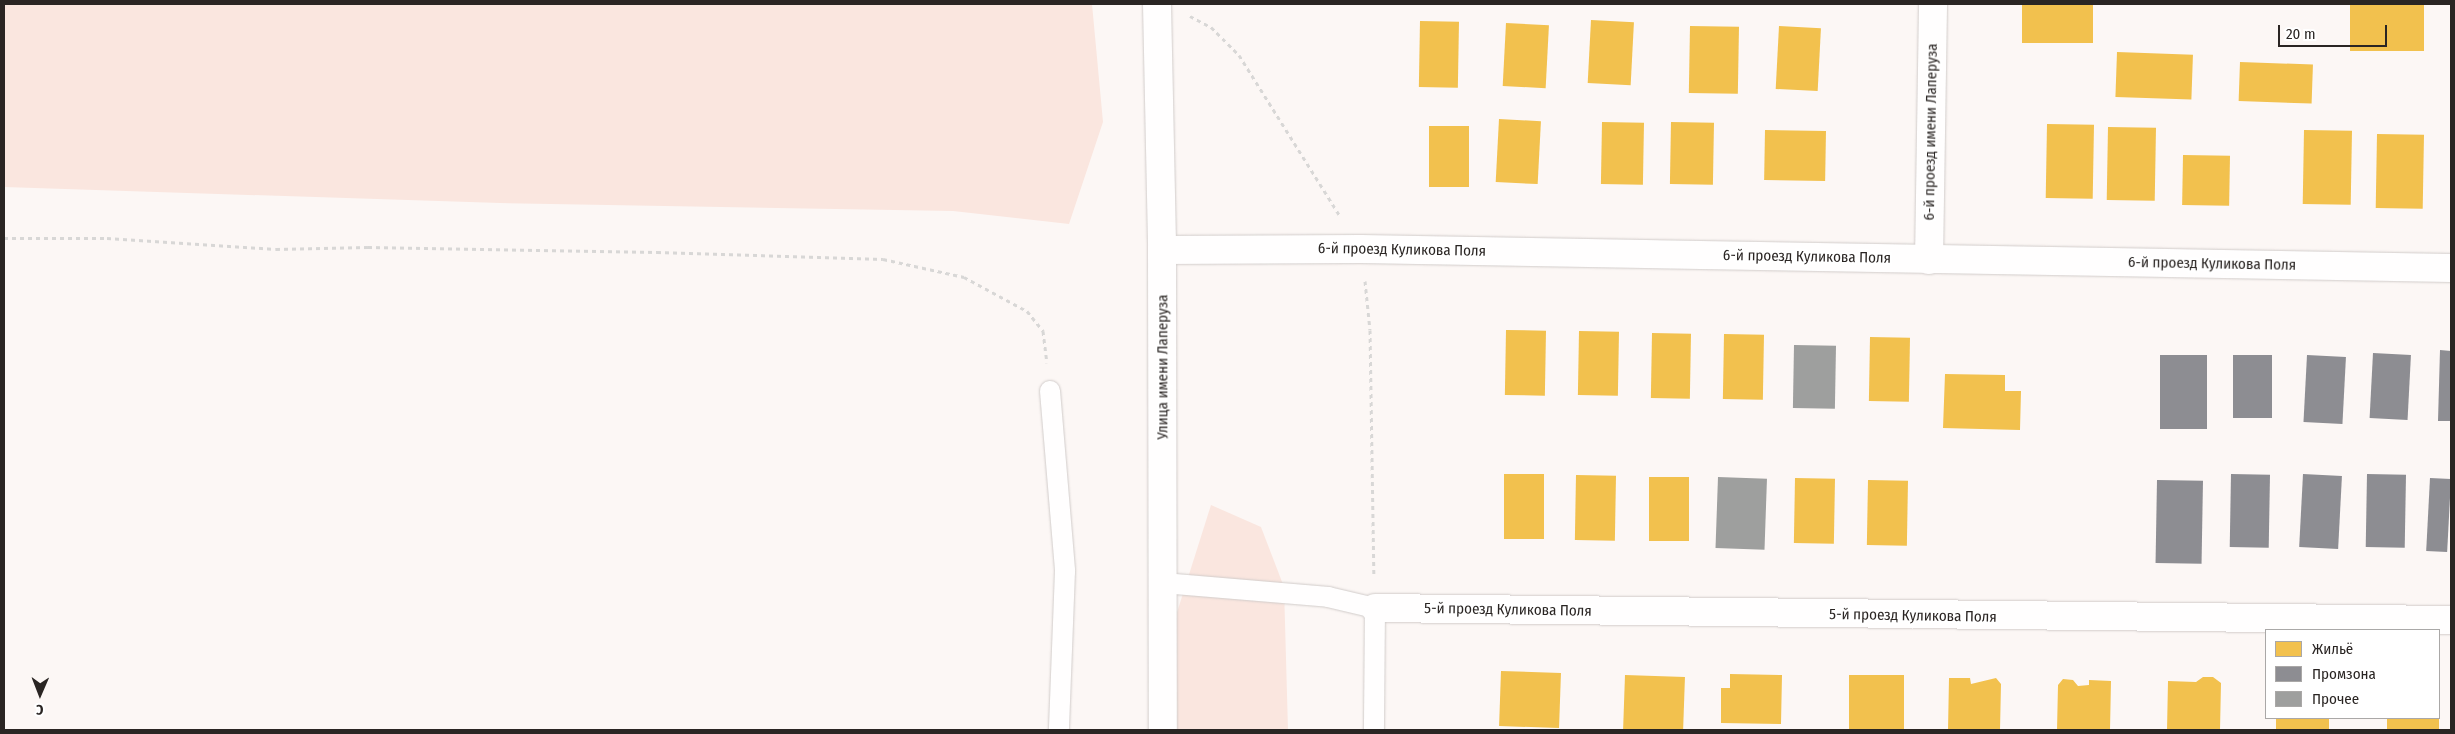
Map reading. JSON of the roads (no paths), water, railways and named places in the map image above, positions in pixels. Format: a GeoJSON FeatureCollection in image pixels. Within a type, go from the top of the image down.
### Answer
{"type":"FeatureCollection","features":[{"type":"Feature","properties":{"kind":"street","name":"Улица имени Лаперуза"},"geometry":{"type":"LineString","coordinates":[[1157,4],[1162,250],[1163,730]]}},
{"type":"Feature","properties":{"kind":"street","name":"6-й проезд имени Лаперуза"},"geometry":{"type":"LineString","coordinates":[[1930,260],[1933,4]]}},
{"type":"Feature","properties":{"kind":"street","name":"6-й проезд Куликова Поля"},"geometry":{"type":"LineString","coordinates":[[1162,250],[1361,249],[2451,268]]}},
{"type":"Feature","properties":{"kind":"street","name":"5-й проезд Куликова Поля"},"geometry":{"type":"LineString","coordinates":[[1374,608],[2451,620]]}},
{"type":"Feature","properties":{"kind":"lane"},"geometry":{"type":"LineString","coordinates":[[1050,391],[1065,571],[1059,730]]}},
{"type":"Feature","properties":{"kind":"lane"},"geometry":{"type":"LineString","coordinates":[[1164,583],[1328,598],[1374,608],[1374,730]]}}]}
